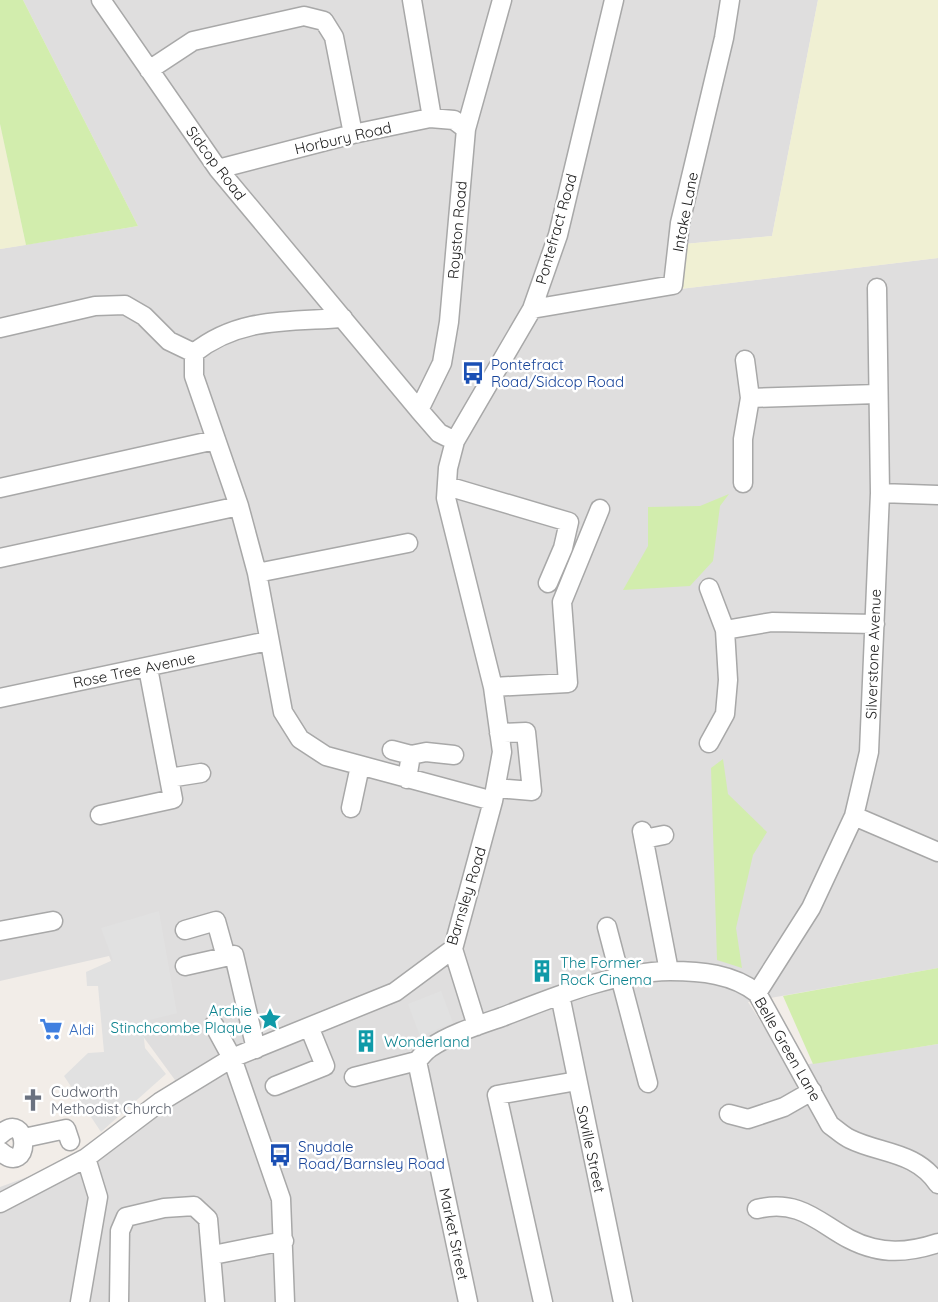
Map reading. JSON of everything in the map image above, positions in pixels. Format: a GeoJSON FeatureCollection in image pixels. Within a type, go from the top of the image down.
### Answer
{"type":"FeatureCollection","features":[{"type":"Feature","properties":{"kind":"street","name":"Sidcop Road"},"geometry":{"type":"LineString","coordinates":[[101,0],[218,169],[419,410]]}},
{"type":"Feature","properties":{"kind":"street"},"geometry":{"type":"LineString","coordinates":[[412,0],[432,118]]}},
{"type":"Feature","properties":{"kind":"street","name":"Royston Road"},"geometry":{"type":"LineString","coordinates":[[419,410],[442,363],[449,322],[466,129],[502,0]]}},
{"type":"Feature","properties":{"kind":"street","name":"Pontefract Road"},"geometry":{"type":"LineString","coordinates":[[455,441],[532,309],[558,235],[614,0]]}},
{"type":"Feature","properties":{"kind":"street","name":"Intake Lane"},"geometry":{"type":"LineString","coordinates":[[532,309],[673,285],[680,223],[724,38],[730,0]]}},
{"type":"Feature","properties":{"kind":"street"},"geometry":{"type":"LineString","coordinates":[[149,70],[193,41],[304,16],[324,21],[334,37],[353,134]]}},
{"type":"Feature","properties":{"kind":"street","name":"Horbury Road"},"geometry":{"type":"LineString","coordinates":[[218,169],[353,134],[432,118],[454,120],[466,129]]}},
{"type":"Feature","properties":{"kind":"street","name":"Silverstone Avenue"},"geometry":{"type":"LineString","coordinates":[[757,993],[811,908],[854,816],[869,752],[880,493],[877,288]]}},
{"type":"Feature","properties":{"kind":"street"},"geometry":{"type":"LineString","coordinates":[[0,328],[95,306],[126,305],[144,316],[169,341],[194,353]]}},
{"type":"Feature","properties":{"kind":"street"},"geometry":{"type":"LineString","coordinates":[[194,353],[215,337],[252,324],[343,318]]}},
{"type":"Feature","properties":{"kind":"street"},"geometry":{"type":"LineString","coordinates":[[194,353],[194,376],[214,440],[239,506],[257,573],[283,712],[300,739],[326,756],[407,779],[495,795],[532,791],[526,732],[499,733]]}},
{"type":"Feature","properties":{"kind":"street"},"geometry":{"type":"LineString","coordinates":[[743,483],[743,439],[750,399],[745,360]]}},
{"type":"Feature","properties":{"kind":"street"},"geometry":{"type":"LineString","coordinates":[[750,399],[877,394]]}},
{"type":"Feature","properties":{"kind":"street"},"geometry":{"type":"LineString","coordinates":[[419,410],[439,433],[455,441]]}},
{"type":"Feature","properties":{"kind":"street"},"geometry":{"type":"LineString","coordinates":[[0,488],[214,440]]}},
{"type":"Feature","properties":{"kind":"street","name":"Barnsley Road"},"geometry":{"type":"LineString","coordinates":[[0,1203],[86,1158],[160,1102],[232,1058],[309,1029],[395,992],[453,949],[495,795],[502,752],[493,687],[446,498],[448,468],[455,441]]}},
{"type":"Feature","properties":{"kind":"street"},"geometry":{"type":"LineString","coordinates":[[447,486],[569,522],[563,548],[548,583]]}},
{"type":"Feature","properties":{"kind":"street"},"geometry":{"type":"LineString","coordinates":[[880,493],[938,495]]}},
{"type":"Feature","properties":{"kind":"street"},"geometry":{"type":"LineString","coordinates":[[0,558],[239,506]]}},
{"type":"Feature","properties":{"kind":"street"},"geometry":{"type":"LineString","coordinates":[[493,687],[569,687],[562,602],[600,510]]}},
{"type":"Feature","properties":{"kind":"street"},"geometry":{"type":"LineString","coordinates":[[257,573],[408,543]]}},
{"type":"Feature","properties":{"kind":"street"},"geometry":{"type":"LineString","coordinates":[[709,588],[725,630],[728,680],[725,714],[709,743]]}},
{"type":"Feature","properties":{"kind":"street"},"geometry":{"type":"LineString","coordinates":[[725,630],[772,622],[874,624]]}},
{"type":"Feature","properties":{"kind":"street","name":"Rose Tree Avenue"},"geometry":{"type":"LineString","coordinates":[[0,698],[268,641]]}},
{"type":"Feature","properties":{"kind":"street"},"geometry":{"type":"LineString","coordinates":[[100,814],[173,799],[148,668]]}},
{"type":"Feature","properties":{"kind":"street"},"geometry":{"type":"LineString","coordinates":[[392,750],[411,755],[430,745],[454,755]]}},
{"type":"Feature","properties":{"kind":"street"},"geometry":{"type":"LineString","coordinates":[[407,779],[411,755]]}},
{"type":"Feature","properties":{"kind":"street"},"geometry":{"type":"LineString","coordinates":[[351,808],[360,766]]}},
{"type":"Feature","properties":{"kind":"street"},"geometry":{"type":"LineString","coordinates":[[169,778],[201,773]]}},
{"type":"Feature","properties":{"kind":"street"},"geometry":{"type":"LineString","coordinates":[[854,816],[938,852]]}},
{"type":"Feature","properties":{"kind":"street"},"geometry":{"type":"LineString","coordinates":[[664,835],[643,835],[669,971]]}},
{"type":"Feature","properties":{"kind":"street"},"geometry":{"type":"LineString","coordinates":[[0,931],[53,921]]}},
{"type":"Feature","properties":{"kind":"street"},"geometry":{"type":"LineString","coordinates":[[185,930],[216,921],[226,957]]}},
{"type":"Feature","properties":{"kind":"street"},"geometry":{"type":"LineString","coordinates":[[607,927],[648,1083]]}},
{"type":"Feature","properties":{"kind":"street"},"geometry":{"type":"LineString","coordinates":[[453,949],[477,1026]]}},
{"type":"Feature","properties":{"kind":"street"},"geometry":{"type":"LineString","coordinates":[[185,966],[234,955],[256,1049]]}},
{"type":"Feature","properties":{"kind":"street","name":"Belle Green Lane"},"geometry":{"type":"LineString","coordinates":[[417,1061],[430,1048],[477,1026],[560,995],[622,978],[669,971],[713,974],[742,981],[757,993],[830,1125],[850,1139],[891,1151],[914,1162],[938,1184]]}},
{"type":"Feature","properties":{"kind":"street","name":"Saville Street"},"geometry":{"type":"LineString","coordinates":[[560,995],[623,1302]]}},
{"type":"Feature","properties":{"kind":"street"},"geometry":{"type":"LineString","coordinates":[[214,1025],[232,1058],[281,1199],[285,1302]]}},
{"type":"Feature","properties":{"kind":"street"},"geometry":{"type":"LineString","coordinates":[[275,1086],[325,1066],[309,1029]]}},
{"type":"Feature","properties":{"kind":"street"},"geometry":{"type":"LineString","coordinates":[[354,1077],[417,1061]]}},
{"type":"Feature","properties":{"kind":"street","name":"Market Street"},"geometry":{"type":"LineString","coordinates":[[417,1061],[468,1302]]}},
{"type":"Feature","properties":{"kind":"street"},"geometry":{"type":"LineString","coordinates":[[543,1302],[497,1095],[577,1081]]}},
{"type":"Feature","properties":{"kind":"street"},"geometry":{"type":"LineString","coordinates":[[729,1114],[748,1119],[784,1107],[812,1091]]}},
{"type":"Feature","properties":{"kind":"street"},"geometry":{"type":"LineString","coordinates":[[24,1138],[66,1129],[70,1141]]}},
{"type":"Feature","properties":{"kind":"street"},"geometry":{"type":"LineString","coordinates":[[0,1135],[5,1130],[14,1130],[24,1138]]}},
{"type":"Feature","properties":{"kind":"street"},"geometry":{"type":"LineString","coordinates":[[0,1151],[9,1157],[18,1155],[24,1148],[24,1138]]}},
{"type":"Feature","properties":{"kind":"street"},"geometry":{"type":"LineString","coordinates":[[80,1302],[98,1197],[86,1158]]}},
{"type":"Feature","properties":{"kind":"street"},"geometry":{"type":"LineString","coordinates":[[758,1209],[776,1204],[795,1207],[837,1232],[872,1248],[897,1251],[938,1243]]}},
{"type":"Feature","properties":{"kind":"street"},"geometry":{"type":"LineString","coordinates":[[119,1302],[120,1231],[126,1217],[164,1208],[195,1206],[208,1219],[213,1255],[215,1302]]}},
{"type":"Feature","properties":{"kind":"street"},"geometry":{"type":"LineString","coordinates":[[213,1255],[284,1241]]}},
{"type":"Feature","properties":{"kind":"shaded area"},"geometry":{"type":"Polygon","coordinates":[[[23,0],[818,0],[772,236],[684,244],[680,289],[938,258],[938,968],[748,1002],[790,1067],[938,1044],[938,1302],[0,1302],[0,1187],[79,1158],[175,1080],[142,1035],[109,956],[0,981],[0,249],[138,226],[23,0]]]}},
{"type":"Feature","properties":{"kind":"shaded area"},"geometry":{"type":"Polygon","coordinates":[[[159,911],[177,1013],[142,1022],[145,1048],[166,1074],[101,1132],[64,1076],[88,1053],[104,1052],[98,986],[87,986],[86,972],[113,960],[101,928],[159,911]]]}},
{"type":"Feature","properties":{"kind":"shaded area"},"geometry":{"type":"Polygon","coordinates":[[[441,991],[453,1023],[420,1036],[408,1004],[441,991]]]}},
{"type":"Feature","properties":{"kind":"green space"},"geometry":{"type":"Polygon","coordinates":[[[0,0],[23,0],[138,226],[26,245],[0,124],[0,0]]]}},
{"type":"Feature","properties":{"kind":"green space"},"geometry":{"type":"Polygon","coordinates":[[[818,0],[938,0],[938,258],[680,289],[684,244],[772,236],[818,0]]]}},
{"type":"Feature","properties":{"kind":"green space"},"geometry":{"type":"Polygon","coordinates":[[[0,124],[26,245],[0,249],[0,124]]]}},
{"type":"Feature","properties":{"kind":"green space"},"geometry":{"type":"Polygon","coordinates":[[[729,494],[720,506],[713,561],[690,586],[623,590],[648,546],[648,507],[700,506],[729,494]]]}},
{"type":"Feature","properties":{"kind":"green space"},"geometry":{"type":"Polygon","coordinates":[[[723,759],[728,794],[767,832],[753,855],[736,928],[742,968],[717,960],[711,768],[723,759]]]}},
{"type":"Feature","properties":{"kind":"green space"},"geometry":{"type":"Polygon","coordinates":[[[938,968],[938,1044],[813,1064],[783,996],[938,968]]]}},
{"type":"Feature","properties":{"kind":"place","name":"Pontefract Road/Sidcop Road"},"geometry":{"type":"Point","coordinates":[473,373]}},
{"type":"Feature","properties":{"kind":"place","name":"The Former Rock Cinema"},"geometry":{"type":"Point","coordinates":[542,971]}},
{"type":"Feature","properties":{"kind":"place","name":"Archie Stinchcombe Plaque"},"geometry":{"type":"Point","coordinates":[270,1019]}},
{"type":"Feature","properties":{"kind":"place","name":"Aldi"},"geometry":{"type":"Point","coordinates":[51,1029]}},
{"type":"Feature","properties":{"kind":"place","name":"Wonderland"},"geometry":{"type":"Point","coordinates":[366,1041]}},
{"type":"Feature","properties":{"kind":"place","name":"Cudworth Methodist Church"},"geometry":{"type":"Point","coordinates":[33,1100]}},
{"type":"Feature","properties":{"kind":"place","name":"Snydale Road/Barnsley Road"},"geometry":{"type":"Point","coordinates":[280,1155]}}]}
